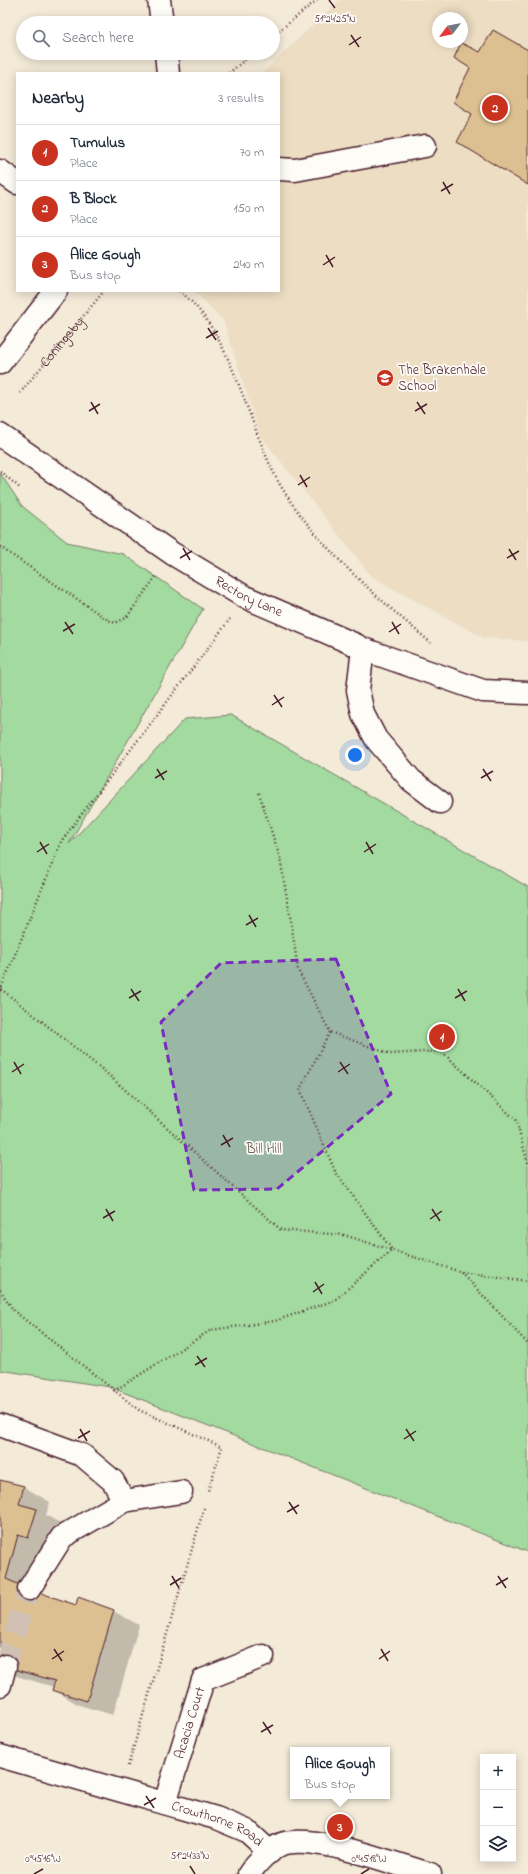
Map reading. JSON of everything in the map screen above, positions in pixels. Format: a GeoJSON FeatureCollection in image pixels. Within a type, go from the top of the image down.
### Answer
{"type":"FeatureCollection","features":[{"type":"Feature","properties":{"kind":"street"},"geometry":{"type":"LineString","coordinates":[[159,0],[161,16]]}},
{"type":"Feature","properties":{"kind":"street"},"geometry":{"type":"LineString","coordinates":[[167,60],[168,72]]}},
{"type":"Feature","properties":{"kind":"street"},"geometry":{"type":"LineString","coordinates":[[280,169],[295,170],[425,146]]}},
{"type":"Feature","properties":{"kind":"street"},"geometry":{"type":"LineString","coordinates":[[0,171],[16,181]]}},
{"type":"Feature","properties":{"kind":"street"},"geometry":{"type":"LineString","coordinates":[[0,363],[55,292]]}},
{"type":"Feature","properties":{"kind":"street","name":"Rectory Lane"},"geometry":{"type":"LineString","coordinates":[[0,434],[173,554],[246,597],[356,644],[363,649],[483,691],[528,693]]}},
{"type":"Feature","properties":{"kind":"street"},"geometry":{"type":"LineString","coordinates":[[363,649],[358,690],[363,714],[376,739],[411,780],[440,802]]}},
{"type":"Feature","properties":{"kind":"street"},"geometry":{"type":"LineString","coordinates":[[0,1425],[82,1454],[113,1481],[124,1501]]}},
{"type":"Feature","properties":{"kind":"street"},"geometry":{"type":"LineString","coordinates":[[29,1589],[62,1537],[124,1501],[181,1492]]}},
{"type":"Feature","properties":{"kind":"street","name":"Acacia Court"},"geometry":{"type":"LineString","coordinates":[[165,1803],[203,1680],[263,1656]]}},
{"type":"Feature","properties":{"kind":"street","name":"Crowthorne Road"},"geometry":{"type":"LineString","coordinates":[[0,1756],[216,1818],[247,1831],[270,1852],[281,1844],[293,1841],[323,1845],[370,1855],[430,1874]]}},
{"type":"Feature","properties":{"kind":"street"},"geometry":{"type":"LineString","coordinates":[[248,1874],[270,1852]]}},
{"type":"Feature","properties":{"kind":"path"},"geometry":{"type":"LineString","coordinates":[[280,30],[317,0]]}},
{"type":"Feature","properties":{"kind":"path"},"geometry":{"type":"LineString","coordinates":[[230,72],[245,60]]}},
{"type":"Feature","properties":{"kind":"path","name":"Coningsby"},"geometry":{"type":"LineString","coordinates":[[20,393],[103,292]]}},
{"type":"Feature","properties":{"kind":"path"},"geometry":{"type":"LineString","coordinates":[[180,292],[189,298],[212,325],[233,372],[268,462],[292,502],[328,549],[432,644]]}},
{"type":"Feature","properties":{"kind":"path"},"geometry":{"type":"LineString","coordinates":[[0,471],[21,489]]}},
{"type":"Feature","properties":{"kind":"path"},"geometry":{"type":"LineString","coordinates":[[0,547],[108,620],[115,623],[126,618],[173,554]]}},
{"type":"Feature","properties":{"kind":"path"},"geometry":{"type":"LineString","coordinates":[[233,615],[62,840],[1,990],[103,1070],[281,1230],[344,1235],[461,1272],[528,1281]]}},
{"type":"Feature","properties":{"kind":"path"},"geometry":{"type":"LineString","coordinates":[[259,794],[280,858],[298,970],[330,1032],[390,1054],[441,1051],[516,1120],[528,1164]]}},
{"type":"Feature","properties":{"kind":"path"},"geometry":{"type":"LineString","coordinates":[[330,1032],[300,1089],[335,1171],[392,1250]]}},
{"type":"Feature","properties":{"kind":"path"},"geometry":{"type":"LineString","coordinates":[[114,1391],[211,1330],[276,1322],[334,1300],[392,1250]]}},
{"type":"Feature","properties":{"kind":"path"},"geometry":{"type":"LineString","coordinates":[[461,1272],[528,1344]]}},
{"type":"Feature","properties":{"kind":"highlighted area"},"geometry":{"type":"Polygon","coordinates":[[[336,959],[391,1094],[277,1189],[194,1190],[161,1022],[221,963],[336,959]]]}},
{"type":"Feature","properties":{"kind":"shaded area","name":"The Brakenhale School"},"geometry":{"type":"Polygon","coordinates":[[[340,0],[528,0],[528,641],[484,638],[372,577],[260,435],[223,320],[196,292],[280,292],[280,72],[263,72],[276,60],[280,60],[280,56],[340,0]]]}},
{"type":"Feature","properties":{"kind":"green space","name":"Bill Hill"},"geometry":{"type":"Polygon","coordinates":[[[0,473],[22,506],[67,542],[123,554],[203,609],[69,844],[185,719],[231,715],[528,887],[528,1552],[110,1387],[0,1370],[0,473]]]}},
{"type":"Feature","properties":{"kind":"building"},"geometry":{"type":"Polygon","coordinates":[[[493,30],[528,50],[528,185],[457,142],[472,114],[453,102],[470,68],[454,58],[459,48],[468,48],[468,46],[480,52],[493,30]]]}},
{"type":"Feature","properties":{"kind":"building"},"geometry":{"type":"Polygon","coordinates":[[[0,1480],[24,1486],[19,1504],[37,1509],[28,1538],[18,1535],[6,1579],[29,1589],[76,1605],[78,1597],[114,1610],[87,1701],[52,1690],[55,1681],[0,1665],[0,1480]]]}},
{"type":"Feature","properties":{"kind":"tunnel"},"geometry":{"type":"LineString","coordinates":[[5,1666],[29,1589]]}},
{"type":"Feature","properties":{"kind":"place","name":"B Block"},"geometry":{"type":"Point","coordinates":[495,108]}},
{"type":"Feature","properties":{"kind":"place","name":"The Brakenhale School"},"geometry":{"type":"Point","coordinates":[385,378]}},
{"type":"Feature","properties":{"kind":"place","name":"Tumulus"},"geometry":{"type":"Point","coordinates":[442,1037]}},
{"type":"Feature","properties":{"kind":"place","name":"Alice Gough"},"geometry":{"type":"Point","coordinates":[340,1827]}}]}
